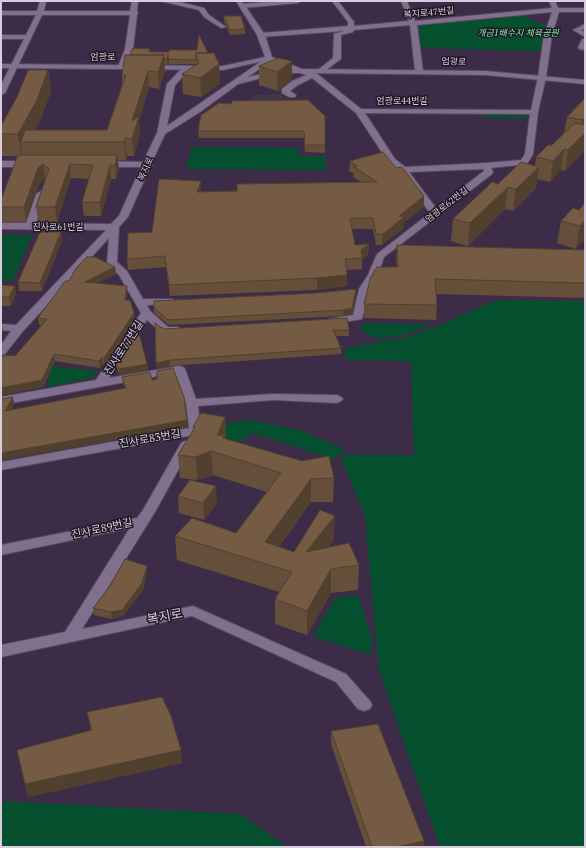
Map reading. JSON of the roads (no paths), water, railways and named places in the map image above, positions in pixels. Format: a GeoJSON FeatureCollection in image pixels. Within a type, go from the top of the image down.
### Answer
{"type":"FeatureCollection","features":[{"type":"Feature","properties":{"kind":"street"},"geometry":{"type":"LineString","coordinates":[[1,93],[40,13],[43,1]]}},
{"type":"Feature","properties":{"kind":"street"},"geometry":{"type":"LineString","coordinates":[[122,67],[129,49],[135,13],[135,1]]}},
{"type":"Feature","properties":{"kind":"street"},"geometry":{"type":"LineString","coordinates":[[163,1],[190,5],[202,9],[206,16],[223,27]]}},
{"type":"Feature","properties":{"kind":"street"},"geometry":{"type":"LineString","coordinates":[[161,133],[269,58],[261,35],[241,4],[298,1]]}},
{"type":"Feature","properties":{"kind":"street"},"geometry":{"type":"LineString","coordinates":[[322,71],[337,59],[338,34],[351,30],[351,22],[335,1]]}},
{"type":"Feature","properties":{"kind":"street"},"geometry":{"type":"LineString","coordinates":[[404,1],[413,23],[419,71]]}},
{"type":"Feature","properties":{"kind":"street"},"geometry":{"type":"LineString","coordinates":[[403,170],[486,166],[524,162],[530,154],[534,112],[542,77],[548,35],[556,10],[552,1]]}},
{"type":"Feature","properties":{"kind":"street","name":"복지로47번길"},"geometry":{"type":"LineString","coordinates":[[261,35],[583,8]]}},
{"type":"Feature","properties":{"kind":"street"},"geometry":{"type":"LineString","coordinates":[[1,13],[135,13]]}},
{"type":"Feature","properties":{"kind":"street"},"geometry":{"type":"LineString","coordinates":[[585,26],[576,30],[585,35]]}},
{"type":"Feature","properties":{"kind":"street"},"geometry":{"type":"LineString","coordinates":[[1,37],[28,37]]}},
{"type":"Feature","properties":{"kind":"street","name":"엄광로"},"geometry":{"type":"LineString","coordinates":[[1,66],[223,68],[269,58],[301,71],[419,71],[485,73],[585,82]]}},
{"type":"Feature","properties":{"kind":"street","name":"복지로"},"geometry":{"type":"LineString","coordinates":[[1,352],[19,329],[123,217],[148,165],[161,133],[171,84],[187,68]]}},
{"type":"Feature","properties":{"kind":"street"},"geometry":{"type":"LineString","coordinates":[[236,82],[270,73],[301,71],[313,75],[359,110],[392,161],[403,170],[436,214]]}},
{"type":"Feature","properties":{"kind":"street"},"geometry":{"type":"LineString","coordinates":[[292,95],[285,91],[295,83],[313,75]]}},
{"type":"Feature","properties":{"kind":"street","name":"엄광로44번길"},"geometry":{"type":"LineString","coordinates":[[359,110],[534,112]]}},
{"type":"Feature","properties":{"kind":"street"},"geometry":{"type":"LineString","coordinates":[[1,164],[40,164]]}},
{"type":"Feature","properties":{"kind":"street"},"geometry":{"type":"LineString","coordinates":[[94,164],[148,165]]}},
{"type":"Feature","properties":{"kind":"street","name":"엄광로62번길"},"geometry":{"type":"LineString","coordinates":[[319,322],[358,317],[360,290],[373,275],[380,256],[436,214],[488,172],[486,166]]}},
{"type":"Feature","properties":{"kind":"street"},"geometry":{"type":"LineString","coordinates":[[30,227],[45,183]]}},
{"type":"Feature","properties":{"kind":"street","name":"진사로61번길"},"geometry":{"type":"LineString","coordinates":[[1,226],[114,227]]}},
{"type":"Feature","properties":{"kind":"street","name":"진사로77번길"},"geometry":{"type":"LineString","coordinates":[[101,382],[146,313],[123,273],[112,262],[114,227]]}},
{"type":"Feature","properties":{"kind":"street"},"geometry":{"type":"LineString","coordinates":[[139,302],[177,300]]}},
{"type":"Feature","properties":{"kind":"street"},"geometry":{"type":"LineString","coordinates":[[146,313],[165,330],[191,329]]}},
{"type":"Feature","properties":{"kind":"street"},"geometry":{"type":"LineString","coordinates":[[1,327],[19,329]]}},
{"type":"Feature","properties":{"kind":"street","name":"진사로77번길"},"geometry":{"type":"LineString","coordinates":[[1,400],[179,369],[192,403],[195,431]]}},
{"type":"Feature","properties":{"kind":"street"},"geometry":{"type":"LineString","coordinates":[[192,403],[273,397],[337,399]]}},
{"type":"Feature","properties":{"kind":"street","name":"진사로83번길"},"geometry":{"type":"LineString","coordinates":[[1,466],[195,431]]}},
{"type":"Feature","properties":{"kind":"street","name":"진사로83번길"},"geometry":{"type":"LineString","coordinates":[[141,521],[148,512],[195,431]]}},
{"type":"Feature","properties":{"kind":"street","name":"진사로89번길"},"geometry":{"type":"LineString","coordinates":[[1,550],[141,521]]}},
{"type":"Feature","properties":{"kind":"street","name":"진사로89번길"},"geometry":{"type":"LineString","coordinates":[[70,636],[141,521]]}},
{"type":"Feature","properties":{"kind":"street","name":"복지로"},"geometry":{"type":"LineString","coordinates":[[1,651],[193,611],[341,678],[364,705]]}},
{"type":"Feature","properties":{"kind":"park label","name":"개금1배수지 체육공원"},"geometry":{"type":"Point","coordinates":[518,33]}}]}
